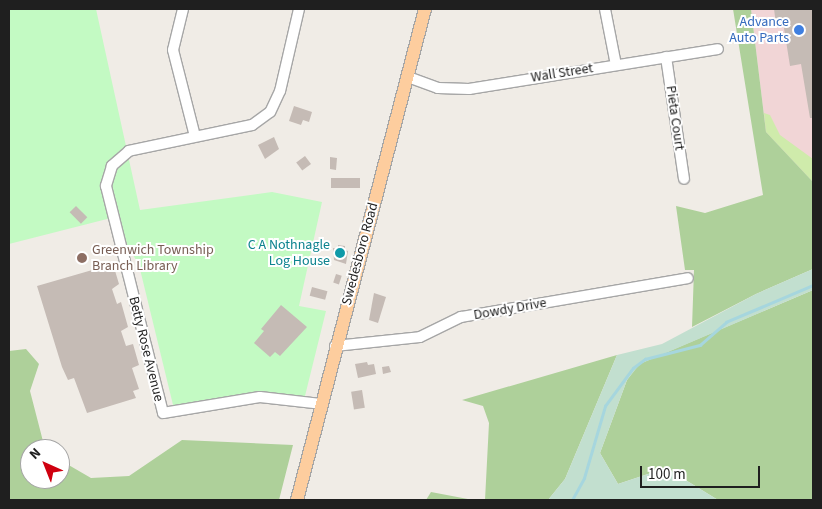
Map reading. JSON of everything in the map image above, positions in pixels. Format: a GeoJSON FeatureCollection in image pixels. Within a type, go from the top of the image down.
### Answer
{"type":"FeatureCollection","features":[{"type":"Feature","properties":{"kind":"main road","name":"Swedesboro Road"},"geometry":{"type":"LineString","coordinates":[[297,500],[335,346],[425,9]]}},
{"type":"Feature","properties":{"kind":"street"},"geometry":{"type":"LineString","coordinates":[[183,9],[173,50],[195,136]]}},
{"type":"Feature","properties":{"kind":"street","name":"Betty Rose Avenue"},"geometry":{"type":"LineString","coordinates":[[299,9],[280,91],[270,112],[252,125],[129,152],[112,166],[107,177],[163,413],[260,397],[321,404]]}},
{"type":"Feature","properties":{"kind":"street"},"geometry":{"type":"LineString","coordinates":[[605,9],[616,65]]}},
{"type":"Feature","properties":{"kind":"street","name":"Wall Street"},"geometry":{"type":"LineString","coordinates":[[408,78],[438,88],[469,89],[718,49]]}},
{"type":"Feature","properties":{"kind":"street","name":"Pieta Court"},"geometry":{"type":"LineString","coordinates":[[666,57],[684,179]]}},
{"type":"Feature","properties":{"kind":"street","name":"Dowdy Drive"},"geometry":{"type":"LineString","coordinates":[[335,346],[420,337],[462,317],[688,278]]}},
{"type":"Feature","properties":{"kind":"shaded area"},"geometry":{"type":"Polygon","coordinates":[[[751,9],[813,9],[813,182],[766,132],[751,9]]]}},
{"type":"Feature","properties":{"kind":"green space"},"geometry":{"type":"Polygon","coordinates":[[[9,9],[96,9],[140,210],[272,192],[322,202],[299,306],[326,311],[304,400],[250,395],[174,409],[139,265],[111,218],[9,244],[9,9]]]}},
{"type":"Feature","properties":{"kind":"green space"},"geometry":{"type":"Polygon","coordinates":[[[733,9],[751,9],[766,132],[813,182],[813,269],[756,294],[692,327],[694,270],[685,270],[676,206],[705,213],[763,195],[733,9]]]}},
{"type":"Feature","properties":{"kind":"green space"},"geometry":{"type":"Polygon","coordinates":[[[764,113],[770,115],[780,135],[813,159],[813,182],[766,132],[764,113]]]}},
{"type":"Feature","properties":{"kind":"green space"},"geometry":{"type":"Polygon","coordinates":[[[813,269],[813,290],[640,364],[627,380],[600,453],[618,484],[666,468],[718,500],[548,500],[565,479],[617,355],[662,344],[756,294],[813,269]]]}},
{"type":"Feature","properties":{"kind":"green space"},"geometry":{"type":"Polygon","coordinates":[[[813,290],[813,500],[718,500],[666,468],[618,484],[600,453],[627,380],[639,364],[813,290]]]}},
{"type":"Feature","properties":{"kind":"green space"},"geometry":{"type":"Polygon","coordinates":[[[26,349],[39,364],[30,391],[42,439],[20,439],[20,489],[70,489],[70,466],[91,478],[129,476],[182,440],[293,445],[279,500],[9,500],[9,351],[26,349]]]}},
{"type":"Feature","properties":{"kind":"green space"},"geometry":{"type":"Polygon","coordinates":[[[617,355],[565,479],[548,500],[485,500],[489,423],[483,406],[462,400],[617,355]]]}},
{"type":"Feature","properties":{"kind":"green space"},"geometry":{"type":"Polygon","coordinates":[[[431,492],[473,500],[426,500],[431,492]]]}},
{"type":"Feature","properties":{"kind":"building"},"geometry":{"type":"Polygon","coordinates":[[[774,9],[813,9],[813,118],[810,118],[801,64],[790,66],[783,22],[776,24],[774,9]]]}},
{"type":"Feature","properties":{"kind":"building"},"geometry":{"type":"Polygon","coordinates":[[[294,106],[312,112],[309,122],[303,120],[301,125],[289,121],[294,106]]]}},
{"type":"Feature","properties":{"kind":"building"},"geometry":{"type":"Polygon","coordinates":[[[274,137],[279,149],[265,159],[258,145],[274,137]]]}},
{"type":"Feature","properties":{"kind":"building"},"geometry":{"type":"Polygon","coordinates":[[[305,156],[311,164],[302,171],[296,163],[305,156]]]}},
{"type":"Feature","properties":{"kind":"building"},"geometry":{"type":"Polygon","coordinates":[[[330,157],[337,158],[336,170],[330,169],[330,157]]]}},
{"type":"Feature","properties":{"kind":"building"},"geometry":{"type":"Polygon","coordinates":[[[331,178],[360,178],[360,188],[331,188],[331,178]]]}},
{"type":"Feature","properties":{"kind":"building"},"geometry":{"type":"Polygon","coordinates":[[[76,206],[87,217],[81,224],[70,212],[76,206]]]}},
{"type":"Feature","properties":{"kind":"building","name":"C A Nothnagle Log House"},"geometry":{"type":"Polygon","coordinates":[[[338,245],[345,246],[345,250],[348,251],[346,264],[334,260],[333,248],[338,249],[338,245]]]}},
{"type":"Feature","properties":{"kind":"building"},"geometry":{"type":"Polygon","coordinates":[[[113,264],[119,284],[112,289],[117,304],[121,302],[128,327],[121,331],[126,346],[133,344],[139,365],[132,368],[139,389],[133,391],[136,398],[87,413],[74,378],[68,380],[62,367],[37,286],[113,264]]]}},
{"type":"Feature","properties":{"kind":"building"},"geometry":{"type":"Polygon","coordinates":[[[336,274],[342,276],[339,284],[333,283],[336,274]]]}},
{"type":"Feature","properties":{"kind":"building"},"geometry":{"type":"Polygon","coordinates":[[[312,287],[327,291],[325,300],[310,296],[312,287]]]}},
{"type":"Feature","properties":{"kind":"building"},"geometry":{"type":"Polygon","coordinates":[[[374,293],[386,297],[378,323],[369,320],[374,293]]]}},
{"type":"Feature","properties":{"kind":"building"},"geometry":{"type":"Polygon","coordinates":[[[281,305],[307,327],[280,356],[275,352],[270,357],[254,343],[264,331],[261,329],[281,305]]]}},
{"type":"Feature","properties":{"kind":"building"},"geometry":{"type":"Polygon","coordinates":[[[367,362],[368,365],[374,364],[376,374],[358,378],[355,364],[367,362]]]}},
{"type":"Feature","properties":{"kind":"building"},"geometry":{"type":"Polygon","coordinates":[[[389,366],[391,372],[383,374],[382,367],[389,366]]]}},
{"type":"Feature","properties":{"kind":"building"},"geometry":{"type":"Polygon","coordinates":[[[362,390],[365,408],[354,409],[351,392],[362,390]]]}},
{"type":"Feature","properties":{"kind":"waterway"},"geometry":{"type":"LineString","coordinates":[[572,500],[584,478],[605,406],[633,368],[645,359],[700,345],[726,322],[813,285]]}},
{"type":"Feature","properties":{"kind":"place","name":"Advance Auto Parts"},"geometry":{"type":"Point","coordinates":[799,30]}},
{"type":"Feature","properties":{"kind":"place","name":"C A Nothnagle Log House"},"geometry":{"type":"Point","coordinates":[340,253]}},
{"type":"Feature","properties":{"kind":"place","name":"Greenwich Township Branch Library"},"geometry":{"type":"Point","coordinates":[82,258]}}]}
